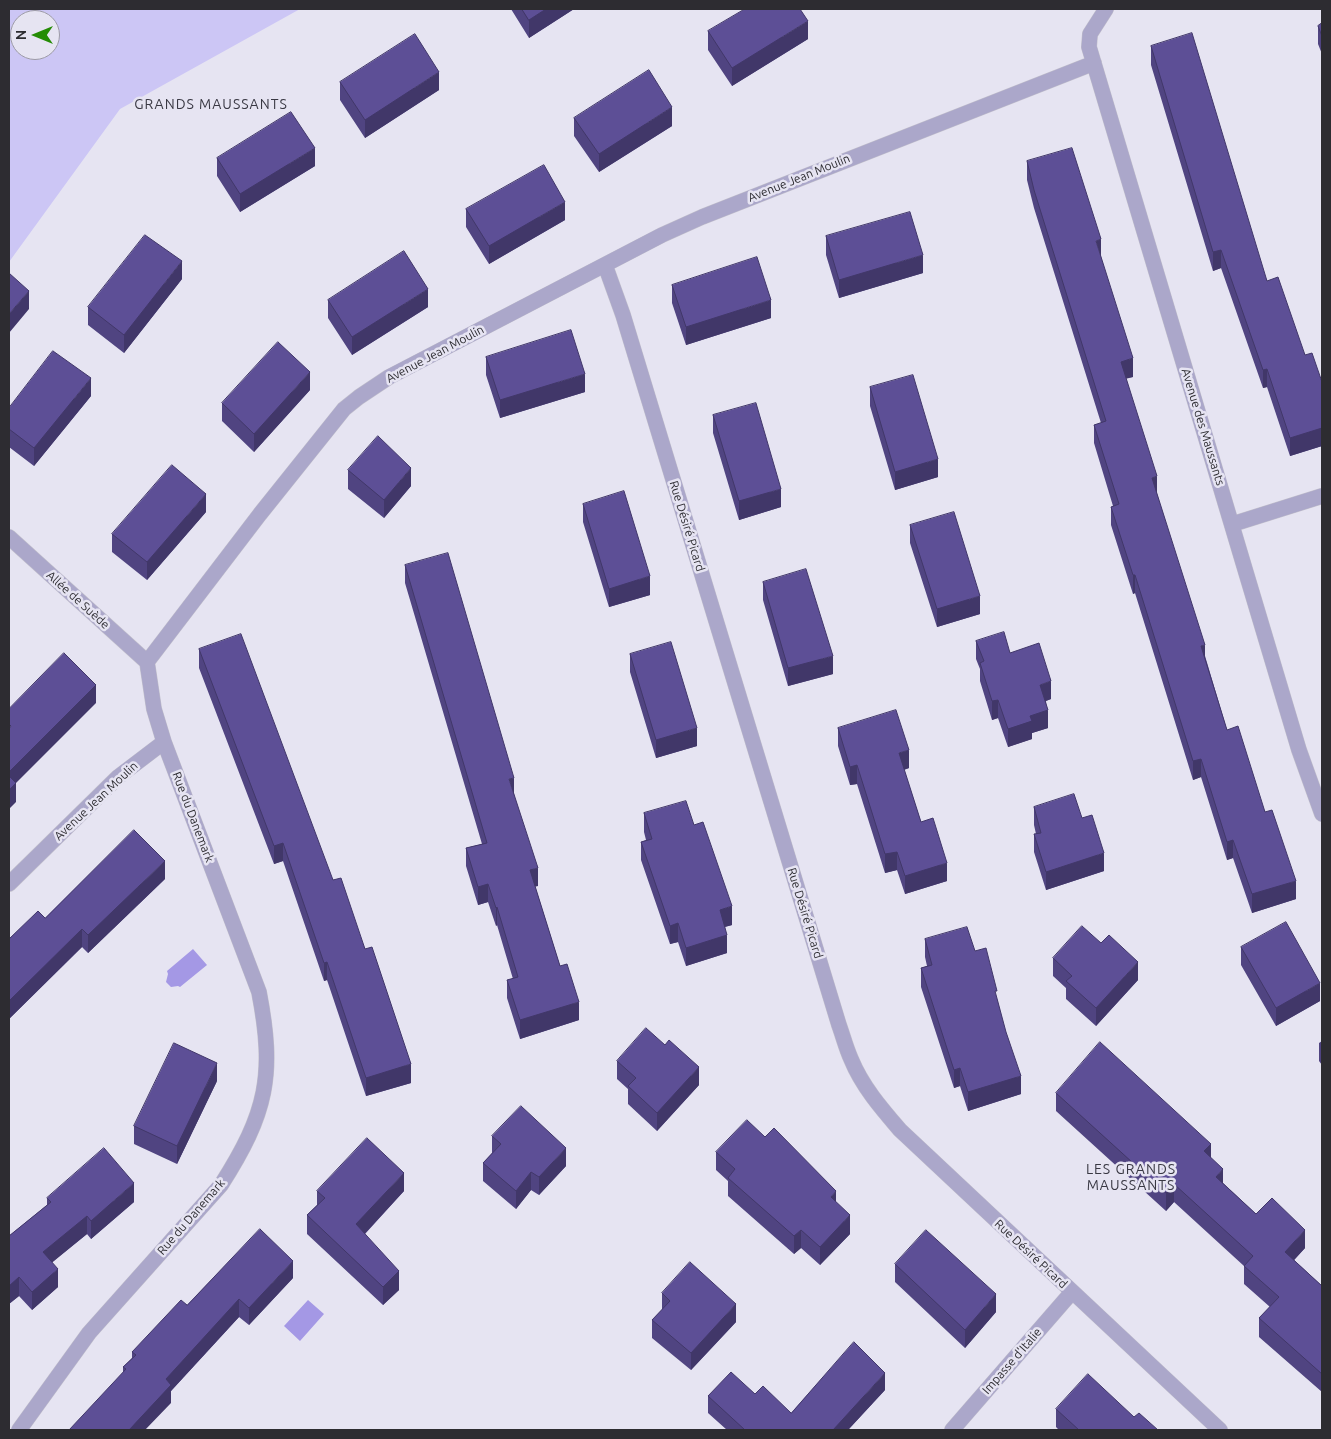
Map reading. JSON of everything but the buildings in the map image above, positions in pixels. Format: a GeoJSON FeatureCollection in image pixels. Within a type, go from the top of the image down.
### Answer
{"type":"FeatureCollection","features":[{"type":"Feature","properties":{"kind":"street","name":"Avenue des Maussants"},"geometry":{"type":"LineString","coordinates":[[1106,9],[1093,28],[1089,48],[1233,524],[1299,750],[1322,814]]}},
{"type":"Feature","properties":{"kind":"street","name":"Avenue Jean Moulin"},"geometry":{"type":"LineString","coordinates":[[147,662],[260,514],[344,409],[389,377],[662,235],[702,217],[1094,64]]}},
{"type":"Feature","properties":{"kind":"street","name":"Rue Désiré Picard"},"geometry":{"type":"LineString","coordinates":[[605,265],[623,315],[851,1059],[863,1082],[878,1105],[900,1130],[1220,1430]]}},
{"type":"Feature","properties":{"kind":"street"},"geometry":{"type":"LineString","coordinates":[[1233,524],[1322,496]]}},
{"type":"Feature","properties":{"kind":"street","name":"Allée de Suède"},"geometry":{"type":"LineString","coordinates":[[9,537],[147,662]]}},
{"type":"Feature","properties":{"kind":"street"},"geometry":{"type":"LineString","coordinates":[[147,662],[154,709],[164,742]]}},
{"type":"Feature","properties":{"kind":"street","name":"Avenue Jean Moulin"},"geometry":{"type":"LineString","coordinates":[[9,884],[118,777],[164,742]]}},
{"type":"Feature","properties":{"kind":"street","name":"Rue du Danemark"},"geometry":{"type":"LineString","coordinates":[[19,1430],[89,1333],[221,1185],[236,1162],[257,1120],[265,1090],[268,1055],[266,1027],[259,992],[164,742]]}},
{"type":"Feature","properties":{"kind":"street","name":"Impasse d'Italie"},"geometry":{"type":"LineString","coordinates":[[952,1430],[1072,1292]]}},
{"type":"Feature","properties":{"kind":"shaded area"},"geometry":{"type":"Polygon","coordinates":[[[9,9],[300,9],[120,109],[9,262],[9,9]]]}},
{"type":"Feature","properties":{"kind":"shaded area"},"geometry":{"type":"Polygon","coordinates":[[[193,949],[207,965],[180,987],[171,987],[166,982],[167,971],[193,949]]]}},
{"type":"Feature","properties":{"kind":"shaded area"},"geometry":{"type":"Polygon","coordinates":[[[308,1300],[324,1314],[300,1341],[284,1326],[308,1300]]]}},
{"type":"Feature","properties":{"kind":"district","name":"GRANDS MAUSSANTS"},"geometry":{"type":"Point","coordinates":[211,104]}},
{"type":"Feature","properties":{"kind":"district","name":"LES GRANDS MAUSSANTS"},"geometry":{"type":"Point","coordinates":[1131,1178]}}]}
